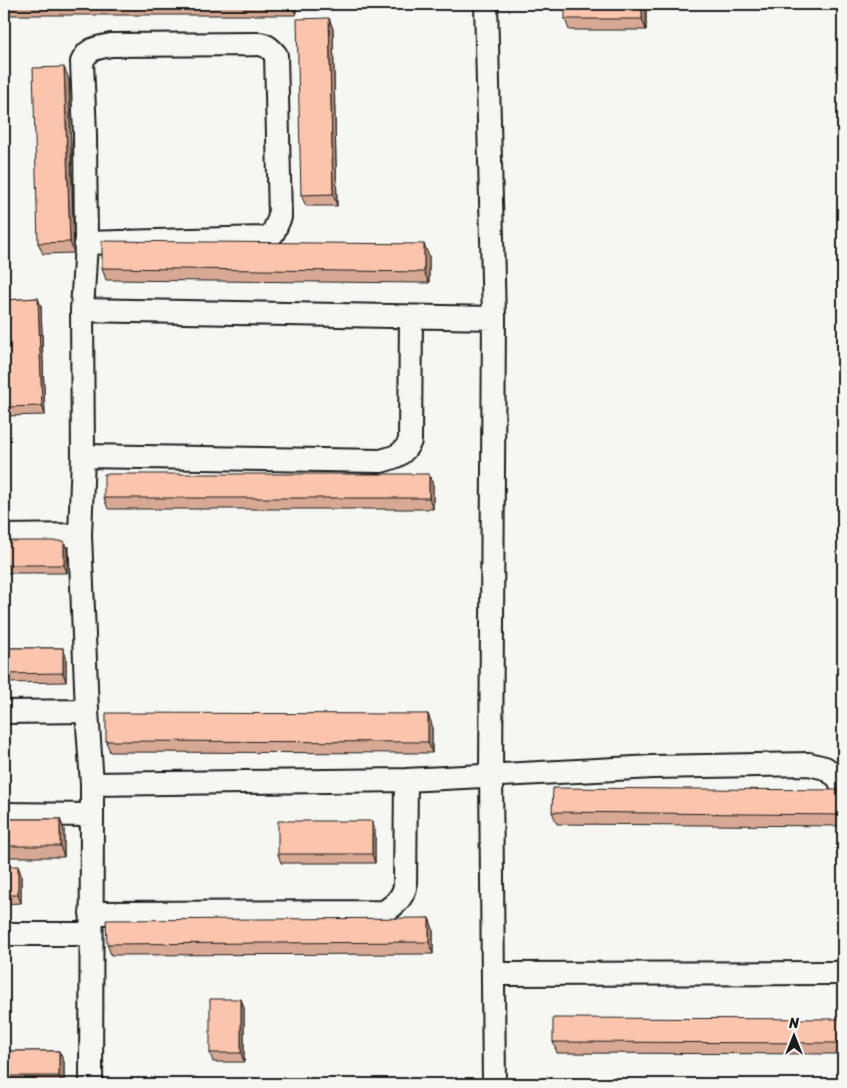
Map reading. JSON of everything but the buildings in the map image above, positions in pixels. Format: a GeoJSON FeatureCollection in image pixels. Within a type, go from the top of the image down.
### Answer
{"type":"FeatureCollection","features":[{"type":"Feature","properties":{"kind":"lane"},"geometry":{"type":"LineString","coordinates":[[486,4],[494,318],[491,775],[494,1084]]}},
{"type":"Feature","properties":{"kind":"lane"},"geometry":{"type":"LineString","coordinates":[[86,243],[266,238],[273,233],[280,217],[276,55],[273,50],[259,44],[111,45],[96,48],[85,54],[82,62],[86,243],[82,310],[83,456],[80,535],[92,784],[91,1084]]}},
{"type":"Feature","properties":{"kind":"lane"},"geometry":{"type":"LineString","coordinates":[[82,310],[494,318]]}},
{"type":"Feature","properties":{"kind":"lane"},"geometry":{"type":"LineString","coordinates":[[83,456],[381,461],[397,457],[405,450],[410,441],[411,317]]}},
{"type":"Feature","properties":{"kind":"lane"},"geometry":{"type":"LineString","coordinates":[[4,536],[80,535]]}},
{"type":"Feature","properties":{"kind":"lane"},"geometry":{"type":"LineString","coordinates":[[4,712],[87,711]]}},
{"type":"Feature","properties":{"kind":"lane"},"geometry":{"type":"LineString","coordinates":[[92,784],[406,780],[653,768],[809,764],[825,768],[839,778],[843,791]]}},
{"type":"Feature","properties":{"kind":"lane"},"geometry":{"type":"LineString","coordinates":[[4,934],[91,924],[384,912],[401,898],[405,888],[406,780]]}},
{"type":"Feature","properties":{"kind":"lane"},"geometry":{"type":"LineString","coordinates":[[4,814],[92,815]]}},
{"type":"Feature","properties":{"kind":"lane"},"geometry":{"type":"LineString","coordinates":[[492,974],[843,973]]}}]}
